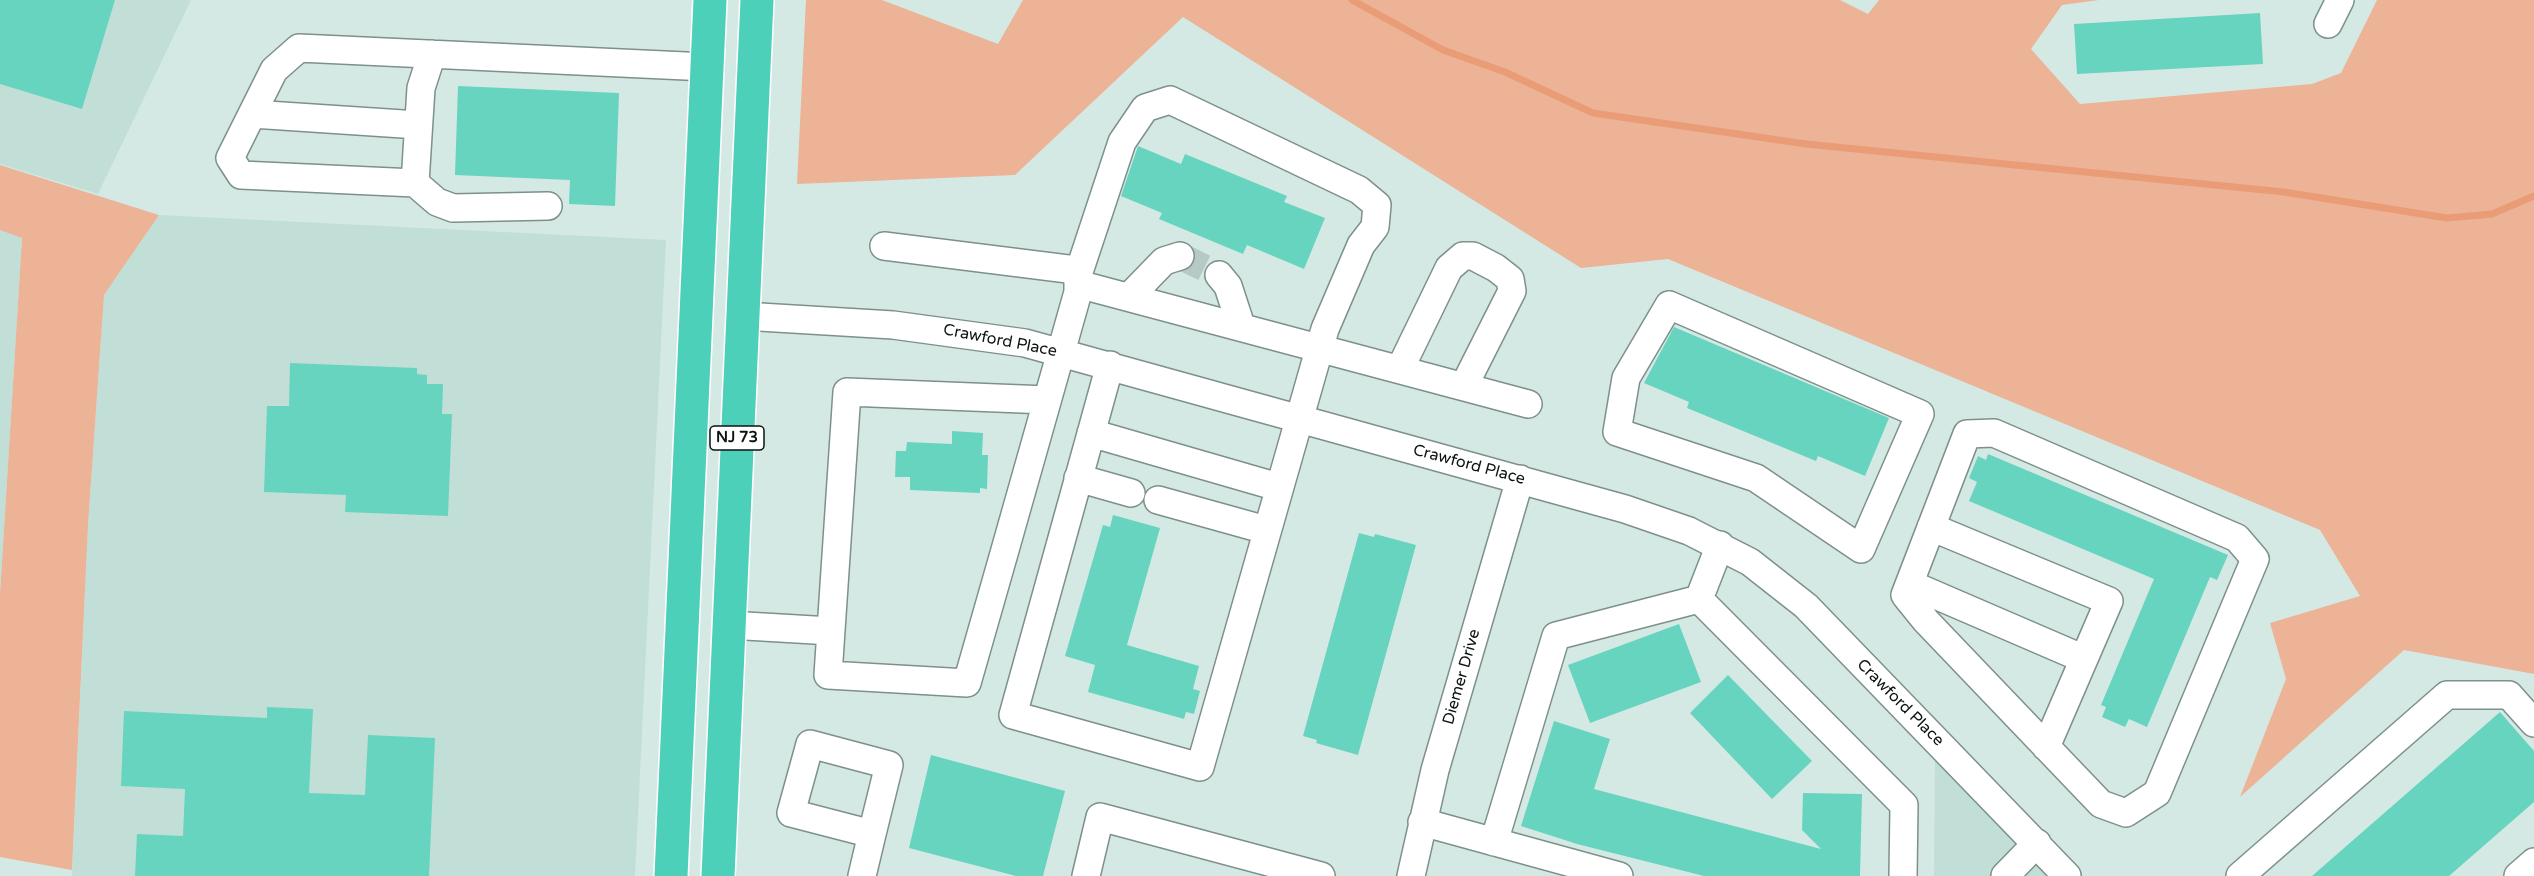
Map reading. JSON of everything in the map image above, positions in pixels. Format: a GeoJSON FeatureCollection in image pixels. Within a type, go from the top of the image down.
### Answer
{"type":"FeatureCollection","features":[{"type":"Feature","properties":{"kind":"highway","name":"NJ 73"},"geometry":{"type":"LineString","coordinates":[[670,876],[710,0]]}},
{"type":"Feature","properties":{"kind":"highway","name":"NJ 73"},"geometry":{"type":"LineString","coordinates":[[718,876],[757,0]]}},
{"type":"Feature","properties":{"kind":"street"},"geometry":{"type":"LineString","coordinates":[[548,206],[453,208],[437,202],[415,183],[241,175],[230,158],[274,70],[299,48],[707,67]]}},
{"type":"Feature","properties":{"kind":"street"},"geometry":{"type":"LineString","coordinates":[[415,183],[420,88],[432,54]]}},
{"type":"Feature","properties":{"kind":"street"},"geometry":{"type":"LineString","coordinates":[[1047,399],[847,392],[828,675],[967,683],[1047,399],[1060,352],[1078,279],[1122,142],[1145,108],[1170,100],[1359,190],[1377,205],[1375,227],[1361,244],[1319,347],[1200,767],[1013,715],[1110,365]]}},
{"type":"Feature","properties":{"kind":"street"},"geometry":{"type":"LineString","coordinates":[[252,114],[418,125]]}},
{"type":"Feature","properties":{"kind":"street"},"geometry":{"type":"LineString","coordinates":[[884,246],[1068,269],[1078,279],[1130,297],[1528,404]]}},
{"type":"Feature","properties":{"kind":"street"},"geometry":{"type":"LineString","coordinates":[[1130,297],[1164,261],[1180,256]]}},
{"type":"Feature","properties":{"kind":"street"},"geometry":{"type":"LineString","coordinates":[[1400,369],[1449,268],[1463,256],[1473,256],[1496,268],[1510,279],[1512,291],[1464,387]]}},
{"type":"Feature","properties":{"kind":"street"},"geometry":{"type":"LineString","coordinates":[[1219,275],[1228,286],[1241,326]]}},
{"type":"Feature","properties":{"kind":"street"},"geometry":{"type":"LineString","coordinates":[[1669,305],[1920,414],[1861,549],[1756,478],[1617,432],[1626,378],[1669,305]]}},
{"type":"Feature","properties":{"kind":"street","name":"Crawford Place"},"geometry":{"type":"LineString","coordinates":[[743,316],[839,320],[946,330],[1060,352],[1520,479],[1625,509],[1689,531],[1750,562],[1806,606],[2067,876]]}},
{"type":"Feature","properties":{"kind":"street"},"geometry":{"type":"LineString","coordinates":[[1091,433],[1278,486]]}},
{"type":"Feature","properties":{"kind":"street"},"geometry":{"type":"LineString","coordinates":[[1994,433],[2237,538],[2254,558],[2157,793],[2126,813],[2101,804],[1926,621],[1905,595],[1931,527],[1967,434],[1994,433]]}},
{"type":"Feature","properties":{"kind":"street"},"geometry":{"type":"LineString","coordinates":[[1078,478],[1131,493]]}},
{"type":"Feature","properties":{"kind":"street","name":"Diemer Drive"},"geometry":{"type":"LineString","coordinates":[[1412,876],[1422,822],[1453,704],[1520,479]]}},
{"type":"Feature","properties":{"kind":"street"},"geometry":{"type":"LineString","coordinates":[[1158,500],[1266,530]]}},
{"type":"Feature","properties":{"kind":"street"},"geometry":{"type":"LineString","coordinates":[[1931,527],[2109,601],[2046,747]]}},
{"type":"Feature","properties":{"kind":"street"},"geometry":{"type":"LineString","coordinates":[[1699,599],[1720,545]]}},
{"type":"Feature","properties":{"kind":"street"},"geometry":{"type":"LineString","coordinates":[[1910,584],[2084,658]]}},
{"type":"Feature","properties":{"kind":"street"},"geometry":{"type":"LineString","coordinates":[[1494,842],[1556,636],[1699,599]]}},
{"type":"Feature","properties":{"kind":"street"},"geometry":{"type":"LineString","coordinates":[[1699,599],[1904,806],[1903,876]]}},
{"type":"Feature","properties":{"kind":"street"},"geometry":{"type":"LineString","coordinates":[[729,625],[831,631]]}},
{"type":"Feature","properties":{"kind":"street"},"geometry":{"type":"LineString","coordinates":[[2240,876],[2447,695],[2509,695],[2534,723]]}},
{"type":"Feature","properties":{"kind":"street"},"geometry":{"type":"LineString","coordinates":[[1086,876],[1100,817],[1321,876]]}},
{"type":"Feature","properties":{"kind":"street"},"geometry":{"type":"LineString","coordinates":[[1422,822],[1619,876]]}},
{"type":"Feature","properties":{"kind":"street"},"geometry":{"type":"LineString","coordinates":[[862,876],[873,834]]}},
{"type":"Feature","properties":{"kind":"street"},"geometry":{"type":"LineString","coordinates":[[2005,876],[2037,843]]}},
{"type":"Feature","properties":{"kind":"street"},"geometry":{"type":"LineString","coordinates":[[2518,876],[2534,862]]}},
{"type":"Feature","properties":{"kind":"shaded area"},"geometry":{"type":"Polygon","coordinates":[[[0,0],[191,0],[98,194],[0,164],[0,0]]]}},
{"type":"Feature","properties":{"kind":"shaded area"},"geometry":{"type":"Polygon","coordinates":[[[806,0],[882,0],[998,44],[1023,0],[1840,0],[1868,14],[1879,0],[2099,0],[2062,5],[2031,49],[2080,104],[2312,84],[2341,73],[2377,0],[2534,0],[2534,674],[2404,650],[2240,797],[2286,679],[2270,623],[2360,596],[2320,530],[1668,259],[1581,268],[1183,17],[1015,175],[797,184],[806,0]]]}},
{"type":"Feature","properties":{"kind":"shaded area"},"geometry":{"type":"Polygon","coordinates":[[[0,165],[159,215],[104,295],[88,525],[72,870],[0,857],[0,594],[22,238],[0,230],[0,165]]]}},
{"type":"Feature","properties":{"kind":"shaded area"},"geometry":{"type":"Polygon","coordinates":[[[159,215],[666,240],[635,876],[72,876],[88,525],[104,295],[159,215]]]}},
{"type":"Feature","properties":{"kind":"shaded area"},"geometry":{"type":"Polygon","coordinates":[[[0,230],[22,237],[0,594],[0,230]]]}},
{"type":"Feature","properties":{"kind":"shaded area"},"geometry":{"type":"Polygon","coordinates":[[[1935,752],[2050,876],[1934,876],[1935,752]]]}},
{"type":"Feature","properties":{"kind":"building"},"geometry":{"type":"Polygon","coordinates":[[[0,0],[115,0],[82,109],[0,84],[0,0]]]}},
{"type":"Feature","properties":{"kind":"building"},"geometry":{"type":"Polygon","coordinates":[[[2260,13],[2263,64],[2077,74],[2074,24],[2260,13]]]}},
{"type":"Feature","properties":{"kind":"building"},"geometry":{"type":"Polygon","coordinates":[[[458,86],[619,93],[615,206],[569,204],[570,180],[455,175],[458,86]]]}},
{"type":"Feature","properties":{"kind":"building"},"geometry":{"type":"Polygon","coordinates":[[[1138,146],[1181,164],[1185,154],[1287,196],[1284,202],[1325,218],[1304,269],[1247,245],[1243,254],[1159,219],[1162,213],[1121,196],[1138,146]]]}},
{"type":"Feature","properties":{"kind":"building"},"geometry":{"type":"Polygon","coordinates":[[[1674,327],[1889,418],[1865,476],[1818,456],[1816,461],[1687,408],[1689,402],[1644,383],[1674,327]]]}},
{"type":"Feature","properties":{"kind":"building"},"geometry":{"type":"Polygon","coordinates":[[[290,363],[417,368],[417,374],[427,375],[427,384],[443,384],[442,414],[452,414],[448,516],[345,512],[346,495],[264,492],[267,406],[289,406],[290,363]]]}},
{"type":"Feature","properties":{"kind":"building"},"geometry":{"type":"Polygon","coordinates":[[[952,431],[983,433],[982,455],[988,455],[987,489],[980,488],[980,493],[910,490],[910,477],[895,477],[896,451],[906,451],[907,442],[952,444],[952,431]]]}},
{"type":"Feature","properties":{"kind":"building"},"geometry":{"type":"Polygon","coordinates":[[[1988,454],[2228,555],[2217,580],[2210,577],[2147,727],[2129,719],[2125,727],[2102,717],[2106,707],[2101,705],[2154,579],[1969,501],[1977,482],[1969,478],[1978,456],[1986,460],[1988,454]]]}},
{"type":"Feature","properties":{"kind":"building"},"geometry":{"type":"Polygon","coordinates":[[[1113,515],[1160,528],[1127,645],[1199,666],[1193,689],[1200,691],[1194,714],[1186,712],[1184,719],[1088,692],[1095,665],[1065,656],[1103,525],[1110,527],[1113,515]]]}},
{"type":"Feature","properties":{"kind":"building"},"geometry":{"type":"Polygon","coordinates":[[[1359,533],[1374,537],[1375,534],[1416,545],[1358,755],[1316,743],[1317,740],[1303,736],[1359,533]]]}},
{"type":"Feature","properties":{"kind":"building"},"geometry":{"type":"Polygon","coordinates":[[[1679,624],[1701,682],[1590,723],[1568,665],[1679,624]]]}},
{"type":"Feature","properties":{"kind":"building"},"geometry":{"type":"Polygon","coordinates":[[[1728,675],[1812,761],[1772,799],[1690,713],[1728,675]]]}},
{"type":"Feature","properties":{"kind":"building"},"geometry":{"type":"Polygon","coordinates":[[[267,707],[313,709],[309,793],[365,795],[368,735],[435,738],[429,876],[135,876],[137,834],[183,836],[185,789],[121,786],[124,711],[267,718],[267,707]]]}},
{"type":"Feature","properties":{"kind":"building"},"geometry":{"type":"Polygon","coordinates":[[[2500,712],[2534,751],[2534,802],[2449,876],[2312,876],[2500,712]]]}},
{"type":"Feature","properties":{"kind":"building"},"geometry":{"type":"Polygon","coordinates":[[[1554,721],[1610,739],[1594,789],[1821,849],[1802,830],[1803,793],[1862,794],[1860,876],[1704,876],[1577,844],[1521,826],[1554,721]]]}},
{"type":"Feature","properties":{"kind":"building"},"geometry":{"type":"Polygon","coordinates":[[[931,755],[1065,791],[1043,876],[1016,876],[909,848],[931,755]]]}},
{"type":"Feature","properties":{"kind":"waterway"},"geometry":{"type":"LineString","coordinates":[[1352,0],[1443,50],[1505,72],[1593,113],[1806,144],[2284,192],[2447,218],[2492,214],[2534,196]]}},
{"type":"Feature","properties":{"kind":"tunnel"},"geometry":{"type":"LineString","coordinates":[[1180,256],[1219,275]]}}]}
